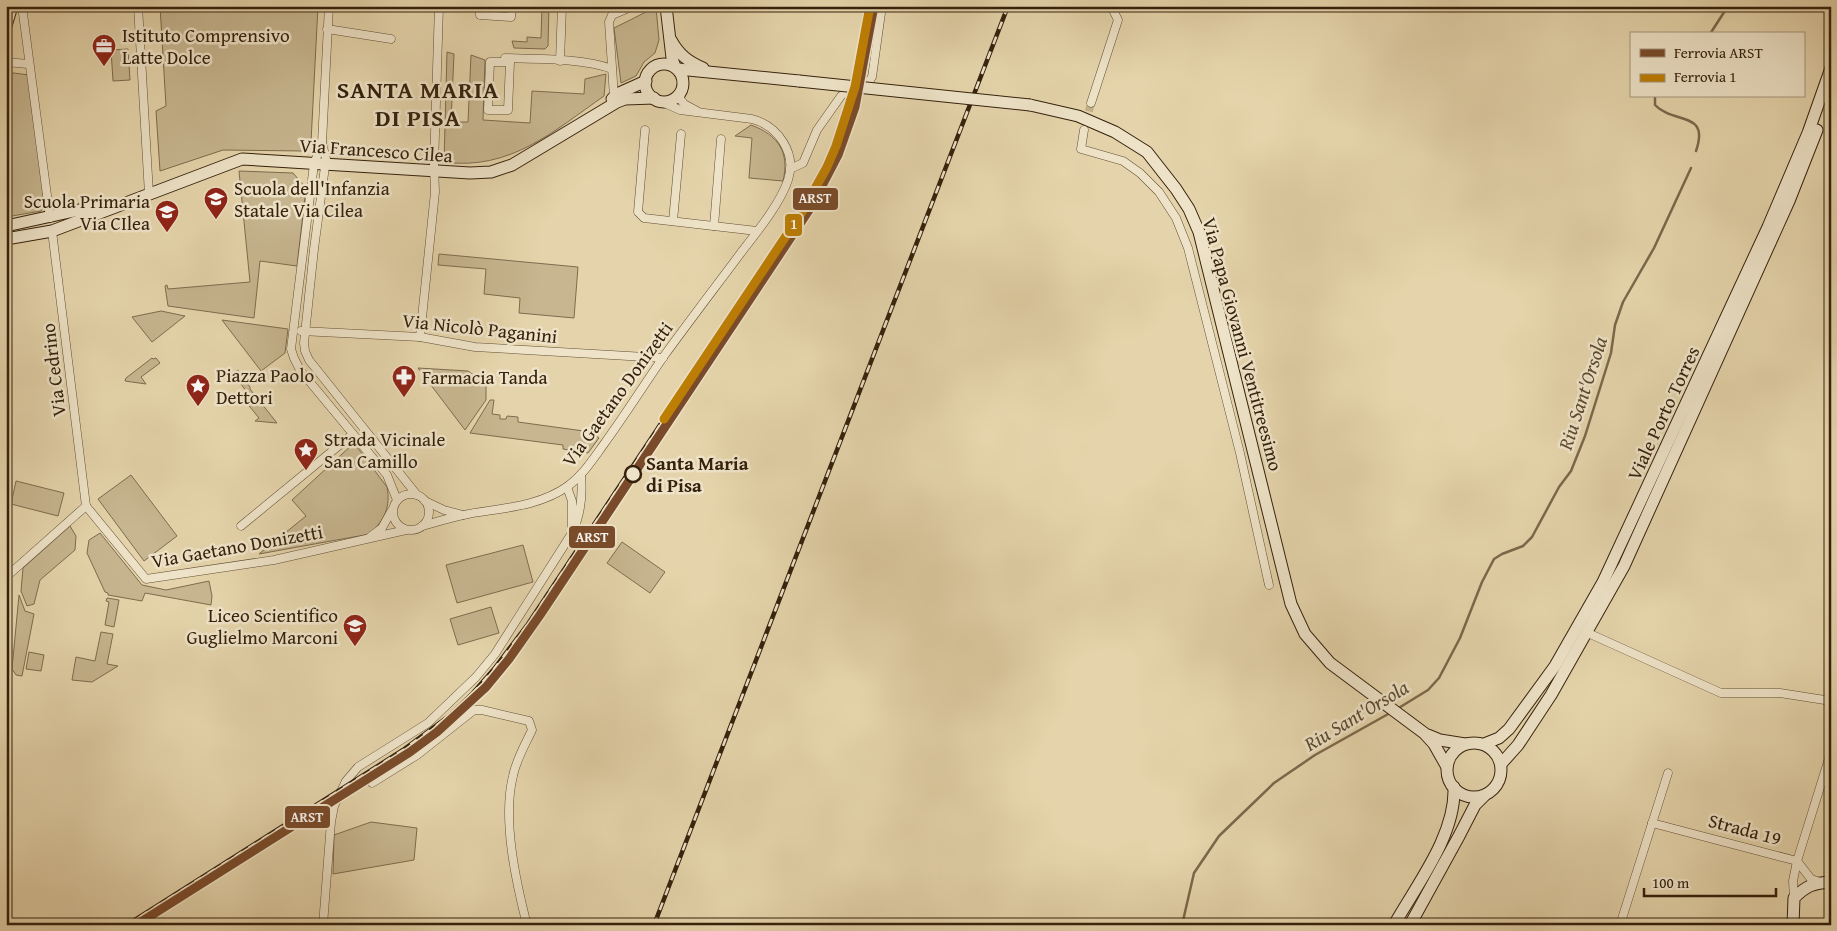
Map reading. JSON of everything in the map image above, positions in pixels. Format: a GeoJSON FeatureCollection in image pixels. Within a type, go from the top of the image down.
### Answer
{"type":"FeatureCollection","features":[{"type":"Feature","properties":{"kind":"main road"},"geometry":{"type":"LineString","coordinates":[[6,26],[12,6]]}},
{"type":"Feature","properties":{"kind":"main road"},"geometry":{"type":"LineString","coordinates":[[666,6],[668,34],[672,58],[676,68]]}},
{"type":"Feature","properties":{"kind":"main road"},"geometry":{"type":"LineString","coordinates":[[668,34],[664,56],[659,64],[650,70],[646,80],[647,91],[658,100],[673,100],[692,80],[712,72]]}},
{"type":"Feature","properties":{"kind":"main road"},"geometry":{"type":"LineString","coordinates":[[668,34],[681,55],[691,63],[712,72]]}},
{"type":"Feature","properties":{"kind":"main road"},"geometry":{"type":"LineString","coordinates":[[659,64],[670,64],[682,74],[680,92]]}},
{"type":"Feature","properties":{"kind":"main road","name":"Via Papa Giovanni Ventitreesimo"},"geometry":{"type":"LineString","coordinates":[[676,68],[1030,105],[1078,116],[1115,132],[1147,152],[1190,209],[1199,232],[1291,604],[1305,634],[1330,663],[1399,716],[1424,733],[1440,740],[1465,744]]}},
{"type":"Feature","properties":{"kind":"main road","name":"Viale Porto Torres"},"geometry":{"type":"LineString","coordinates":[[1484,744],[1499,738],[1515,721],[1555,666],[1603,582],[1768,227],[1808,133],[1831,68]]}},
{"type":"Feature","properties":{"kind":"main road","name":"Via Francesco Cilea"},"geometry":{"type":"LineString","coordinates":[[592,116],[614,97],[646,80]]}},
{"type":"Feature","properties":{"kind":"main road","name":"Viale Porto Torres"},"geometry":{"type":"LineString","coordinates":[[1500,764],[1518,746],[1533,723],[1588,633],[1624,566],[1790,201],[1811,147],[1830,88]]}},
{"type":"Feature","properties":{"kind":"main road","name":"Via Francesco Cilea"},"geometry":{"type":"LineString","coordinates":[[6,239],[52,231],[242,158],[434,171],[491,172],[512,165],[529,156],[592,116],[625,99],[658,100]]}},
{"type":"Feature","properties":{"kind":"main road","name":"Via Francesco Cilea"},"geometry":{"type":"LineString","coordinates":[[6,226],[50,218],[149,194]]}},
{"type":"Feature","properties":{"kind":"main road","name":"Via Papa Giovanni Ventitreesimo"},"geometry":{"type":"LineString","coordinates":[[1424,733],[1434,744],[1447,766]]}},
{"type":"Feature","properties":{"kind":"main road"},"geometry":{"type":"LineString","coordinates":[[1410,925],[1475,805],[1492,790],[1501,774],[1500,764],[1492,749],[1484,744],[1474,742],[1465,744],[1456,749],[1450,757],[1447,766],[1448,778],[1462,794],[1474,797],[1485,795]]}},
{"type":"Feature","properties":{"kind":"main road"},"geometry":{"type":"LineString","coordinates":[[1394,925],[1441,844],[1450,816],[1454,787]]}},
{"type":"Feature","properties":{"kind":"main road","name":"Strada 19"},"geometry":{"type":"LineString","coordinates":[[1794,898],[1805,887],[1826,882]]}},
{"type":"Feature","properties":{"kind":"main road"},"geometry":{"type":"LineString","coordinates":[[1793,925],[1794,898]]}},
{"type":"Feature","properties":{"kind":"street"},"geometry":{"type":"LineString","coordinates":[[22,6],[50,218]]}},
{"type":"Feature","properties":{"kind":"street"},"geometry":{"type":"LineString","coordinates":[[138,6],[149,194]]}},
{"type":"Feature","properties":{"kind":"street"},"geometry":{"type":"LineString","coordinates":[[329,6],[322,162],[291,349],[300,370],[387,475],[397,500]]}},
{"type":"Feature","properties":{"kind":"street"},"geometry":{"type":"LineString","coordinates":[[420,337],[436,192],[434,171],[440,6]]}},
{"type":"Feature","properties":{"kind":"street"},"geometry":{"type":"LineString","coordinates":[[480,6],[480,15],[511,16],[512,6]]}},
{"type":"Feature","properties":{"kind":"street"},"geometry":{"type":"LineString","coordinates":[[560,61],[562,6]]}},
{"type":"Feature","properties":{"kind":"street"},"geometry":{"type":"LineString","coordinates":[[614,97],[609,22],[612,15],[622,9],[633,6]]}},
{"type":"Feature","properties":{"kind":"street"},"geometry":{"type":"LineString","coordinates":[[658,100],[680,110],[762,121],[771,127],[783,141],[789,158],[790,169],[803,163],[817,130],[841,96],[870,80],[882,6]]}},
{"type":"Feature","properties":{"kind":"street"},"geometry":{"type":"LineString","coordinates":[[1091,103],[1118,20],[1111,6]]}},
{"type":"Feature","properties":{"kind":"street"},"geometry":{"type":"LineString","coordinates":[[327,29],[391,39]]}},
{"type":"Feature","properties":{"kind":"street"},"geometry":{"type":"LineString","coordinates":[[499,62],[499,58],[560,61],[602,65],[612,70]]}},
{"type":"Feature","properties":{"kind":"street"},"geometry":{"type":"LineString","coordinates":[[6,62],[28,64]]}},
{"type":"Feature","properties":{"kind":"street"},"geometry":{"type":"LineString","coordinates":[[490,62],[499,62],[510,62],[508,110],[488,110],[490,62]]}},
{"type":"Feature","properties":{"kind":"street"},"geometry":{"type":"LineString","coordinates":[[680,92],[685,105],[701,113]]}},
{"type":"Feature","properties":{"kind":"street"},"geometry":{"type":"LineString","coordinates":[[645,130],[638,212],[644,218],[758,231]]}},
{"type":"Feature","properties":{"kind":"street"},"geometry":{"type":"LineString","coordinates":[[1084,130],[1081,148],[1123,160],[1140,173],[1159,192],[1176,218],[1188,248],[1240,453],[1269,585]]}},
{"type":"Feature","properties":{"kind":"street"},"geometry":{"type":"LineString","coordinates":[[673,221],[681,134]]}},
{"type":"Feature","properties":{"kind":"street"},"geometry":{"type":"LineString","coordinates":[[714,226],[721,139]]}},
{"type":"Feature","properties":{"kind":"street"},"geometry":{"type":"LineString","coordinates":[[322,143],[322,162]]}},
{"type":"Feature","properties":{"kind":"street","name":"Via Gaetano Donizetti"},"geometry":{"type":"LineString","coordinates":[[322,162],[305,332],[305,351],[309,360],[417,495],[444,510],[463,516]]}},
{"type":"Feature","properties":{"kind":"street","name":"Via Gaetano Donizetti"},"geometry":{"type":"LineString","coordinates":[[86,506],[146,579],[274,560],[406,530],[415,530],[422,526],[463,516],[530,504],[567,487],[581,476],[663,358],[758,231],[782,192],[788,180],[790,169]]}},
{"type":"Feature","properties":{"kind":"street","name":"Via Cedrino"},"geometry":{"type":"LineString","coordinates":[[52,231],[86,506]]}},
{"type":"Feature","properties":{"kind":"street","name":"Via Nicolò Paganini"},"geometry":{"type":"LineString","coordinates":[[294,330],[420,337],[475,347],[663,358]]}},
{"type":"Feature","properties":{"kind":"street"},"geometry":{"type":"LineString","coordinates":[[241,526],[353,434]]}},
{"type":"Feature","properties":{"kind":"street"},"geometry":{"type":"LineString","coordinates":[[1240,453],[1254,454]]}},
{"type":"Feature","properties":{"kind":"street"},"geometry":{"type":"LineString","coordinates":[[323,925],[331,822],[334,806],[346,781],[358,767],[428,722],[476,677],[495,654],[572,534],[580,514],[581,476]]}},
{"type":"Feature","properties":{"kind":"street"},"geometry":{"type":"LineString","coordinates":[[567,487],[572,501],[572,534]]}},
{"type":"Feature","properties":{"kind":"street"},"geometry":{"type":"LineString","coordinates":[[368,539],[382,528],[397,500],[406,494],[417,495]]}},
{"type":"Feature","properties":{"kind":"street"},"geometry":{"type":"LineString","coordinates":[[422,526],[426,522],[429,511],[425,501]]}},
{"type":"Feature","properties":{"kind":"street"},"geometry":{"type":"LineString","coordinates":[[6,577],[86,506]]}},
{"type":"Feature","properties":{"kind":"street"},"geometry":{"type":"LineString","coordinates":[[392,510],[398,526],[406,530]]}},
{"type":"Feature","properties":{"kind":"street"},"geometry":{"type":"LineString","coordinates":[[1588,633],[1721,693],[1780,693],[1831,701]]}},
{"type":"Feature","properties":{"kind":"street"},"geometry":{"type":"LineString","coordinates":[[372,783],[417,755],[474,710],[484,710],[529,721],[532,730],[512,777],[509,804],[513,857],[527,925]]}},
{"type":"Feature","properties":{"kind":"street"},"geometry":{"type":"LineString","coordinates":[[1794,898],[1793,881],[1797,861],[1831,752]]}},
{"type":"Feature","properties":{"kind":"street"},"geometry":{"type":"LineString","coordinates":[[1620,925],[1668,774]]}},
{"type":"Feature","properties":{"kind":"street","name":"Strada 19"},"geometry":{"type":"LineString","coordinates":[[1652,823],[1797,861],[1811,879],[1826,882]]}},
{"type":"Feature","properties":{"kind":"shaded area"},"geometry":{"type":"Polygon","coordinates":[[[160,6],[318,6],[311,142],[303,151],[223,150],[160,171],[156,111],[166,106],[160,6]]]}},
{"type":"Feature","properties":{"kind":"shaded area"},"geometry":{"type":"Polygon","coordinates":[[[531,6],[549,6],[548,46],[545,49],[514,48],[512,41],[527,42],[527,37],[541,38],[542,7],[531,6]]]}},
{"type":"Feature","properties":{"kind":"shaded area"},"geometry":{"type":"Polygon","coordinates":[[[656,7],[659,40],[655,53],[644,62],[636,76],[621,83],[614,28],[656,7]]]}},
{"type":"Feature","properties":{"kind":"shaded area"},"geometry":{"type":"Polygon","coordinates":[[[128,49],[130,80],[113,81],[111,50],[128,49]]]}},
{"type":"Feature","properties":{"kind":"shaded area"},"geometry":{"type":"Polygon","coordinates":[[[447,52],[454,54],[451,122],[468,122],[471,55],[485,60],[483,120],[530,123],[532,91],[584,94],[585,79],[606,74],[604,96],[549,135],[530,146],[490,160],[468,163],[444,162],[447,52]]]}},
{"type":"Feature","properties":{"kind":"shaded area"},"geometry":{"type":"Polygon","coordinates":[[[6,72],[29,75],[45,207],[41,211],[6,217],[6,72]]]}},
{"type":"Feature","properties":{"kind":"shaded area"},"geometry":{"type":"Polygon","coordinates":[[[751,125],[775,139],[780,146],[785,161],[783,181],[749,178],[752,138],[735,136],[751,125]]]}},
{"type":"Feature","properties":{"kind":"shaded area"},"geometry":{"type":"Polygon","coordinates":[[[239,171],[293,173],[306,188],[297,266],[260,261],[254,318],[168,306],[165,286],[167,285],[168,289],[250,282],[239,171]]]}},
{"type":"Feature","properties":{"kind":"shaded area"},"geometry":{"type":"Polygon","coordinates":[[[439,254],[578,267],[574,318],[519,313],[520,298],[484,294],[486,269],[438,265],[439,254]]]}},
{"type":"Feature","properties":{"kind":"shaded area"},"geometry":{"type":"Polygon","coordinates":[[[161,311],[185,316],[152,342],[132,317],[161,311]]]}},
{"type":"Feature","properties":{"kind":"shaded area"},"geometry":{"type":"Polygon","coordinates":[[[222,320],[288,329],[285,353],[261,371],[222,320]]]}},
{"type":"Feature","properties":{"kind":"shaded area"},"geometry":{"type":"Polygon","coordinates":[[[152,358],[156,358],[160,363],[141,377],[146,384],[125,381],[126,378],[152,358]]]}},
{"type":"Feature","properties":{"kind":"shaded area"},"geometry":{"type":"Polygon","coordinates":[[[418,368],[468,371],[486,384],[486,400],[465,430],[418,368]]]}},
{"type":"Feature","properties":{"kind":"shaded area"},"geometry":{"type":"Polygon","coordinates":[[[238,370],[250,389],[277,423],[255,421],[259,418],[241,396],[246,391],[233,373],[238,370]]]}},
{"type":"Feature","properties":{"kind":"shaded area"},"geometry":{"type":"Polygon","coordinates":[[[490,400],[494,400],[492,414],[500,415],[500,419],[506,419],[507,416],[518,417],[518,422],[591,432],[599,438],[588,453],[563,449],[563,445],[470,433],[490,400]]]}},
{"type":"Feature","properties":{"kind":"shaded area"},"geometry":{"type":"Polygon","coordinates":[[[354,443],[387,487],[387,507],[383,518],[375,529],[370,534],[259,554],[306,516],[292,500],[354,443]]]}},
{"type":"Feature","properties":{"kind":"shaded area"},"geometry":{"type":"Polygon","coordinates":[[[131,475],[177,536],[144,561],[98,499],[131,475]]]}},
{"type":"Feature","properties":{"kind":"shaded area"},"geometry":{"type":"Polygon","coordinates":[[[16,481],[64,493],[58,516],[11,504],[16,481]]]}},
{"type":"Feature","properties":{"kind":"shaded area"},"geometry":{"type":"Polygon","coordinates":[[[70,526],[76,536],[75,550],[40,580],[34,604],[27,606],[21,591],[23,568],[70,526]]]}},
{"type":"Feature","properties":{"kind":"shaded area"},"geometry":{"type":"Polygon","coordinates":[[[100,533],[142,585],[166,590],[209,581],[212,596],[211,605],[145,593],[142,601],[108,595],[87,553],[89,540],[100,533]]]}},
{"type":"Feature","properties":{"kind":"shaded area"},"geometry":{"type":"Polygon","coordinates":[[[622,542],[665,572],[650,593],[607,563],[622,542]]]}},
{"type":"Feature","properties":{"kind":"shaded area"},"geometry":{"type":"Polygon","coordinates":[[[523,545],[533,582],[457,603],[446,565],[523,545]]]}},
{"type":"Feature","properties":{"kind":"shaded area"},"geometry":{"type":"Polygon","coordinates":[[[19,595],[25,611],[34,614],[22,676],[16,675],[12,669],[19,595]]]}},
{"type":"Feature","properties":{"kind":"shaded area"},"geometry":{"type":"Polygon","coordinates":[[[107,598],[119,600],[114,627],[105,625],[109,602],[106,601],[107,598]]]}},
{"type":"Feature","properties":{"kind":"shaded area"},"geometry":{"type":"Polygon","coordinates":[[[491,607],[499,633],[458,645],[450,619],[491,607]]]}},
{"type":"Feature","properties":{"kind":"shaded area"},"geometry":{"type":"Polygon","coordinates":[[[101,632],[113,634],[107,664],[118,666],[92,682],[72,680],[76,657],[95,661],[101,632]]]}},
{"type":"Feature","properties":{"kind":"shaded area"},"geometry":{"type":"Polygon","coordinates":[[[29,652],[44,655],[41,671],[26,669],[29,652]]]}},
{"type":"Feature","properties":{"kind":"shaded area"},"geometry":{"type":"Polygon","coordinates":[[[371,822],[417,828],[414,860],[333,874],[334,835],[371,822]]]}},
{"type":"Feature","properties":{"kind":"waterway","name":"Riu Sant'Orsola"},"geometry":{"type":"LineString","coordinates":[[1711,32],[1728,6]]}},
{"type":"Feature","properties":{"kind":"waterway","name":"Riu Sant'Orsola"},"geometry":{"type":"LineString","coordinates":[[1655,98],[1655,105],[1663,111],[1688,120],[1698,129],[1699,138],[1696,151]]}},
{"type":"Feature","properties":{"kind":"waterway","name":"Riu Sant'Orsola"},"geometry":{"type":"LineString","coordinates":[[1397,709],[1428,690],[1439,678],[1460,638],[1482,582],[1494,559],[1523,546],[1532,537],[1559,487],[1571,471],[1585,436],[1611,353],[1615,325],[1623,302],[1654,248],[1691,168]]}},
{"type":"Feature","properties":{"kind":"waterway","name":"Riu Sant'Orsola"},"geometry":{"type":"LineString","coordinates":[[1182,925],[1194,873],[1219,836],[1274,783],[1315,755],[1390,713]]}},
{"type":"Feature","properties":{"kind":"tunnel"},"geometry":{"type":"LineString","coordinates":[[1086,123],[1091,103]]}},
{"type":"Feature","properties":{"kind":"railway"},"geometry":{"type":"LineString","coordinates":[[654,925],[1008,6]]}},
{"type":"Feature","properties":{"kind":"railway"},"geometry":{"type":"LineString","coordinates":[[127,925],[403,750],[449,716],[494,669],[528,624],[664,419]]}},
{"type":"Feature","properties":{"kind":"rail line","name":"1"},"geometry":{"type":"LineString","coordinates":[[664,419],[802,212],[827,167],[836,146],[855,87],[870,6]]}},
{"type":"Feature","properties":{"kind":"rail line","name":"ARST"},"geometry":{"type":"LineString","coordinates":[[136,925],[410,752],[437,732],[486,687],[509,659],[811,207],[838,155],[855,107],[874,6]]}},
{"type":"Feature","properties":{"kind":"place","name":"Istituto Comprensivo Latte Dolce"},"geometry":{"type":"Point","coordinates":[104,67]}},
{"type":"Feature","properties":{"kind":"place","name":"Scuola dell'Infanzia Statale Via Cilea"},"geometry":{"type":"Point","coordinates":[216,220]}},
{"type":"Feature","properties":{"kind":"place","name":"Scuola Primaria Via CIlea"},"geometry":{"type":"Point","coordinates":[167,233]}},
{"type":"Feature","properties":{"kind":"place","name":"Farmacia Tanda"},"geometry":{"type":"Point","coordinates":[404,398]}},
{"type":"Feature","properties":{"kind":"place","name":"Piazza Paolo Dettori"},"geometry":{"type":"Point","coordinates":[198,407]}},
{"type":"Feature","properties":{"kind":"place","name":"Strada Vicinale San Camillo"},"geometry":{"type":"Point","coordinates":[306,471]}},
{"type":"Feature","properties":{"kind":"place","name":"Santa Maria di Pisa"},"geometry":{"type":"Point","coordinates":[633,474]}},
{"type":"Feature","properties":{"kind":"place","name":"Liceo Scientifico Guglielmo Marconi"},"geometry":{"type":"Point","coordinates":[355,647]}},
{"type":"Feature","properties":{"kind":"district","name":"SANTA MARIA DI PISA"},"geometry":{"type":"Point","coordinates":[418,103]}}]}
